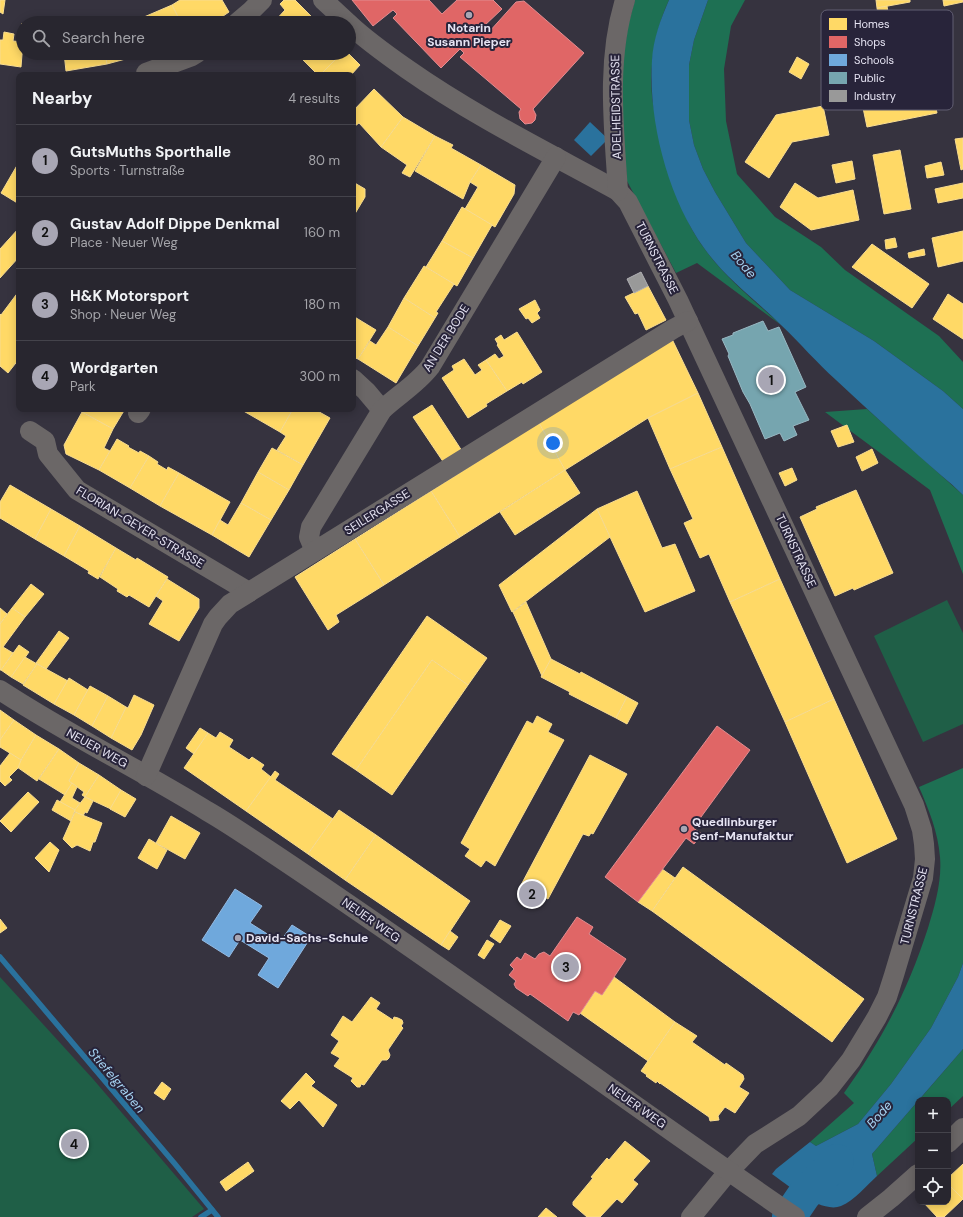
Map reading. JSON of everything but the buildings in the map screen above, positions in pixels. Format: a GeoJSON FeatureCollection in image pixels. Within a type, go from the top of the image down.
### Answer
{"type":"FeatureCollection","features":[{"type":"Feature","properties":{"kind":"street"},"geometry":{"type":"LineString","coordinates":[[245,16],[262,0]]}},
{"type":"Feature","properties":{"kind":"street","name":"TURNSTRASSE"},"geometry":{"type":"LineString","coordinates":[[323,0],[340,16]]}},
{"type":"Feature","properties":{"kind":"street","name":"ADELHEIDSTRASSE"},"geometry":{"type":"LineString","coordinates":[[618,191],[613,110],[613,62],[618,26],[624,0]]}},
{"type":"Feature","properties":{"kind":"street","name":"TURNSTRASSE"},"geometry":{"type":"LineString","coordinates":[[356,30],[385,53],[454,100],[486,120],[618,191],[628,202],[688,321],[914,805],[922,830],[925,859],[919,896],[894,975],[881,1010],[865,1039],[840,1074],[815,1102],[789,1123],[755,1144],[728,1172],[691,1217]]}},
{"type":"Feature","properties":{"kind":"street"},"geometry":{"type":"LineString","coordinates":[[149,72],[181,60]]}},
{"type":"Feature","properties":{"kind":"street","name":"AN DER BODE"},"geometry":{"type":"LineString","coordinates":[[315,551],[309,537],[311,527],[382,410],[430,367],[556,157]]}},
{"type":"Feature","properties":{"kind":"street","name":"SEILERGASSE"},"geometry":{"type":"LineString","coordinates":[[146,776],[213,624],[230,604],[664,334],[688,321]]}},
{"type":"Feature","properties":{"kind":"street"},"geometry":{"type":"LineString","coordinates":[[356,383],[366,391],[382,410]]}},
{"type":"Feature","properties":{"kind":"street","name":"FLORIAN-GEYER-STRASSE"},"geometry":{"type":"LineString","coordinates":[[30,430],[45,441],[48,454],[77,490],[249,592]]}},
{"type":"Feature","properties":{"kind":"street","name":"NEUER WEG"},"geometry":{"type":"LineString","coordinates":[[0,690],[38,715],[208,811],[270,851],[481,997],[728,1172],[795,1217]]}},
{"type":"Feature","properties":{"kind":"street"},"geometry":{"type":"LineString","coordinates":[[951,1140],[963,1128]]}},
{"type":"Feature","properties":{"kind":"street"},"geometry":{"type":"LineString","coordinates":[[867,1217],[897,1194],[915,1177]]}},
{"type":"Feature","properties":{"kind":"green space"},"geometry":{"type":"Polygon","coordinates":[[[635,0],[669,0],[659,26],[653,53],[651,82],[652,96],[668,162],[686,217],[697,238],[712,259],[741,289],[781,325],[697,263],[676,273],[627,181],[621,106],[623,60],[628,25],[635,0]]]}},
{"type":"Feature","properties":{"kind":"green space"},"geometry":{"type":"Polygon","coordinates":[[[708,0],[745,0],[731,26],[724,69],[726,121],[737,174],[775,217],[821,247],[845,270],[939,336],[963,362],[963,409],[943,391],[874,341],[790,290],[746,243],[703,169],[694,145],[689,120],[689,65],[694,40],[708,0]]]}},
{"type":"Feature","properties":{"kind":"green space"},"geometry":{"type":"Polygon","coordinates":[[[867,409],[963,495],[963,574],[930,490],[825,412],[867,409]]]}},
{"type":"Feature","properties":{"kind":"green space"},"geometry":{"type":"Polygon","coordinates":[[[947,600],[963,633],[963,724],[923,742],[874,636],[947,600]]]}},
{"type":"Feature","properties":{"kind":"green space"},"geometry":{"type":"Polygon","coordinates":[[[963,768],[963,963],[958,977],[931,1028],[891,1084],[858,1124],[816,1146],[810,1142],[854,1103],[844,1093],[870,1054],[893,1014],[912,972],[931,919],[939,884],[940,857],[930,813],[919,787],[963,768]]]}},
{"type":"Feature","properties":{"kind":"green space"},"geometry":{"type":"Polygon","coordinates":[[[0,977],[93,1079],[204,1209],[192,1217],[0,1217],[0,977]]]}},
{"type":"Feature","properties":{"kind":"green space"},"geometry":{"type":"Polygon","coordinates":[[[963,1049],[963,1096],[951,1107],[951,1097],[922,1097],[963,1049]]]}},
{"type":"Feature","properties":{"kind":"green space"},"geometry":{"type":"Polygon","coordinates":[[[915,1104],[915,1141],[877,1176],[872,1154],[915,1104]]]}},
{"type":"Feature","properties":{"kind":"water"},"geometry":{"type":"Polygon","coordinates":[[[669,0],[708,0],[694,40],[689,65],[689,120],[694,145],[703,169],[715,192],[746,243],[790,290],[874,341],[943,391],[963,409],[963,495],[829,373],[781,325],[731,279],[712,259],[691,228],[680,206],[663,158],[653,108],[652,60],[654,45],[663,14],[669,0]]]}},
{"type":"Feature","properties":{"kind":"water"},"geometry":{"type":"Polygon","coordinates":[[[590,122],[608,139],[591,156],[574,140],[590,122]]]}},
{"type":"Feature","properties":{"kind":"water"},"geometry":{"type":"Polygon","coordinates":[[[963,963],[963,1049],[921,1097],[915,1097],[915,1104],[872,1154],[877,1176],[851,1200],[841,1206],[833,1207],[824,1206],[805,1197],[772,1174],[776,1169],[810,1142],[816,1146],[858,1124],[891,1084],[931,1028],[958,977],[963,963]]]}},
{"type":"Feature","properties":{"kind":"waterway","name":"Stiefelgraben"},"geometry":{"type":"LineString","coordinates":[[0,957],[218,1217]]}},
{"type":"Feature","properties":{"kind":"waterway","name":"Bode"},"geometry":{"type":"LineString","coordinates":[[789,1217],[804,1195],[837,1161]]}},
{"type":"Feature","properties":{"kind":"waterway"},"geometry":{"type":"LineString","coordinates":[[201,1217],[212,1210]]}},
{"type":"Feature","properties":{"kind":"place","name":"Notarin Susann Pieper"},"geometry":{"type":"Point","coordinates":[469,15]}},
{"type":"Feature","properties":{"kind":"place","name":"GutsMuths Sporthalle"},"geometry":{"type":"Point","coordinates":[771,380]}},
{"type":"Feature","properties":{"kind":"place","name":"Quedlinburger Senf-Manufaktur"},"geometry":{"type":"Point","coordinates":[684,829]}},
{"type":"Feature","properties":{"kind":"place","name":"Gustav Adolf Dippe Denkmal"},"geometry":{"type":"Point","coordinates":[532,894]}},
{"type":"Feature","properties":{"kind":"place","name":"David-Sachs-Schule"},"geometry":{"type":"Point","coordinates":[238,938]}},
{"type":"Feature","properties":{"kind":"place","name":"H&K Motorsport"},"geometry":{"type":"Point","coordinates":[566,967]}},
{"type":"Feature","properties":{"kind":"place","name":"Wordgarten"},"geometry":{"type":"Point","coordinates":[74,1144]}}]}
